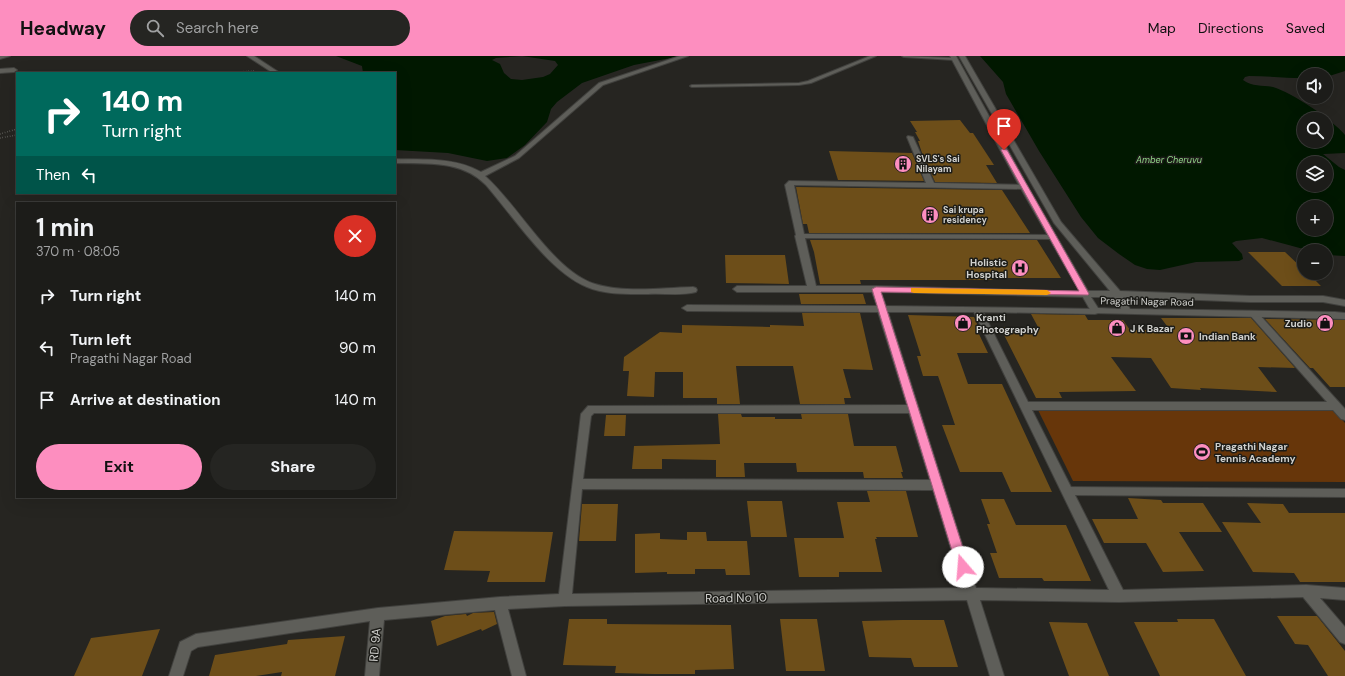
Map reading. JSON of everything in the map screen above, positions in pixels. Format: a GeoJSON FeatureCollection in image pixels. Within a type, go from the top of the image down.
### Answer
{"type":"FeatureCollection","features":[{"type":"Feature","properties":{"kind":"street"},"geometry":{"type":"LineString","coordinates":[[0,57],[7,56]]}},
{"type":"Feature","properties":{"kind":"street"},"geometry":{"type":"LineString","coordinates":[[250,56],[274,72]]}},
{"type":"Feature","properties":{"kind":"street"},"geometry":{"type":"LineString","coordinates":[[479,176],[517,157],[601,84],[685,56]]}},
{"type":"Feature","properties":{"kind":"street","name":"Pragathi Nagar Road"},"geometry":{"type":"LineString","coordinates":[[956,57],[1024,187],[1095,311],[1345,316]]}},
{"type":"Feature","properties":{"kind":"street","name":"Pragathi Nagar Road"},"geometry":{"type":"LineString","coordinates":[[956,57],[1058,223],[1117,294],[1250,299],[1323,299],[1345,303]]}},
{"type":"Feature","properties":{"kind":"street"},"geometry":{"type":"LineString","coordinates":[[0,71],[14,70]]}},
{"type":"Feature","properties":{"kind":"street"},"geometry":{"type":"LineString","coordinates":[[910,136],[931,186]]}},
{"type":"Feature","properties":{"kind":"street"},"geometry":{"type":"LineString","coordinates":[[396,161],[441,163],[459,166],[474,171],[490,185],[565,271],[592,286],[614,289],[693,290]]}},
{"type":"Feature","properties":{"kind":"street"},"geometry":{"type":"LineString","coordinates":[[812,289],[789,185],[792,183],[1024,187]]}},
{"type":"Feature","properties":{"kind":"street"},"geometry":{"type":"LineString","coordinates":[[800,236],[1053,237]]}},
{"type":"Feature","properties":{"kind":"street"},"geometry":{"type":"LineString","coordinates":[[737,289],[876,289],[1117,294],[1127,311]]}},
{"type":"Feature","properties":{"kind":"street"},"geometry":{"type":"LineString","coordinates":[[876,289],[997,676]]}},
{"type":"Feature","properties":{"kind":"street"},"geometry":{"type":"LineString","coordinates":[[688,308],[1095,311]]}},
{"type":"Feature","properties":{"kind":"street"},"geometry":{"type":"LineString","coordinates":[[977,309],[1120,596]]}},
{"type":"Feature","properties":{"kind":"street"},"geometry":{"type":"LineString","coordinates":[[1254,314],[1345,416]]}},
{"type":"Feature","properties":{"kind":"street"},"geometry":{"type":"LineString","coordinates":[[1025,406],[1335,406]]}},
{"type":"Feature","properties":{"kind":"street"},"geometry":{"type":"LineString","coordinates":[[566,600],[577,484],[586,414],[592,409],[914,409]]}},
{"type":"Feature","properties":{"kind":"street"},"geometry":{"type":"LineString","coordinates":[[577,484],[937,485]]}},
{"type":"Feature","properties":{"kind":"street"},"geometry":{"type":"LineString","coordinates":[[1306,591],[1345,637]]}},
{"type":"Feature","properties":{"kind":"street","name":"Road No 10"},"geometry":{"type":"LineString","coordinates":[[176,676],[185,647],[196,641],[378,614],[500,603],[566,600],[972,594],[1120,596],[1306,591],[1345,594]]}},
{"type":"Feature","properties":{"kind":"street"},"geometry":{"type":"LineString","coordinates":[[500,603],[519,676]]}},
{"type":"Feature","properties":{"kind":"street","name":"RD 9A"},"geometry":{"type":"LineString","coordinates":[[372,676],[378,614]]}},
{"type":"Feature","properties":{"kind":"lane"},"geometry":{"type":"LineString","coordinates":[[692,86],[799,84],[809,82],[874,56]]}},
{"type":"Feature","properties":{"kind":"lane"},"geometry":{"type":"LineString","coordinates":[[904,56],[956,57]]}},
{"type":"Feature","properties":{"kind":"lane"},"geometry":{"type":"LineString","coordinates":[[1067,491],[1345,493]]}},
{"type":"Feature","properties":{"kind":"path"},"geometry":{"type":"LineString","coordinates":[[229,72],[245,70],[258,72]]}},
{"type":"Feature","properties":{"kind":"path"},"geometry":{"type":"LineString","coordinates":[[0,134],[16,129]]}},
{"type":"Feature","properties":{"kind":"path"},"geometry":{"type":"LineString","coordinates":[[0,138],[16,135]]}},
{"type":"Feature","properties":{"kind":"shaded area","name":"Pragathi Nagar Tennis Academy"},"geometry":{"type":"Polygon","coordinates":[[[1038,410],[1334,411],[1345,423],[1345,482],[1073,481],[1038,410]]]}},
{"type":"Feature","properties":{"kind":"water"},"geometry":{"type":"Polygon","coordinates":[[[336,56],[522,56],[681,56],[634,65],[582,83],[557,102],[551,109],[547,122],[525,145],[507,158],[487,161],[448,153],[396,150],[396,72],[363,72],[362,66],[336,56]],[[522,56],[496,58],[492,60],[500,64],[504,73],[511,79],[522,80],[543,77],[550,74],[558,65],[555,61],[522,56]]]}},
{"type":"Feature","properties":{"kind":"water","name":"Amber Cheruvu"},"geometry":{"type":"Polygon","coordinates":[[[980,56],[1345,56],[1345,71],[1333,75],[1333,68],[1297,68],[1297,78],[1249,76],[1245,77],[1243,80],[1254,85],[1273,87],[1281,90],[1297,98],[1297,104],[1307,104],[1318,112],[1297,112],[1297,148],[1333,148],[1333,124],[1345,135],[1345,153],[1323,154],[1325,156],[1297,156],[1297,192],[1333,192],[1333,162],[1345,170],[1345,256],[1333,255],[1333,244],[1297,244],[1297,247],[1262,238],[1236,241],[1232,243],[1242,254],[1243,259],[1239,261],[1196,262],[1160,270],[1147,269],[1135,265],[1098,238],[1081,217],[1039,151],[1006,94],[1003,82],[980,56]]]}},
{"type":"Feature","properties":{"kind":"building"},"geometry":{"type":"Polygon","coordinates":[[[960,120],[970,133],[973,133],[994,165],[986,165],[997,183],[935,182],[922,153],[918,141],[920,141],[915,132],[917,132],[910,121],[960,120]]]}},
{"type":"Feature","properties":{"kind":"building"},"geometry":{"type":"Polygon","coordinates":[[[829,151],[912,153],[924,181],[838,180],[829,151]]]}},
{"type":"Feature","properties":{"kind":"building"},"geometry":{"type":"Polygon","coordinates":[[[796,187],[1002,190],[1030,233],[809,233],[807,224],[803,224],[796,187]]]}},
{"type":"Feature","properties":{"kind":"building"},"geometry":{"type":"Polygon","coordinates":[[[810,240],[1037,240],[1061,278],[992,278],[993,280],[860,280],[861,284],[820,284],[814,252],[810,240]]]}},
{"type":"Feature","properties":{"kind":"building"},"geometry":{"type":"Polygon","coordinates":[[[1248,252],[1285,252],[1297,263],[1297,280],[1315,280],[1321,286],[1282,286],[1248,252]]]}},
{"type":"Feature","properties":{"kind":"building"},"geometry":{"type":"Polygon","coordinates":[[[725,255],[785,255],[789,284],[726,283],[725,255]]]}},
{"type":"Feature","properties":{"kind":"building"},"geometry":{"type":"Polygon","coordinates":[[[799,294],[863,294],[866,304],[801,304],[799,294]]]}},
{"type":"Feature","properties":{"kind":"building"},"geometry":{"type":"Polygon","coordinates":[[[802,313],[860,313],[873,370],[843,369],[851,398],[844,398],[845,404],[800,404],[793,366],[736,366],[740,404],[717,404],[717,398],[683,398],[683,372],[655,372],[654,397],[627,396],[629,371],[623,371],[624,357],[660,332],[682,333],[682,325],[770,327],[770,325],[804,326],[802,313]]]}},
{"type":"Feature","properties":{"kind":"building"},"geometry":{"type":"Polygon","coordinates":[[[1031,314],[1085,315],[1088,320],[1123,320],[1130,330],[1170,330],[1161,318],[1251,318],[1295,368],[1258,367],[1277,392],[1200,388],[1201,390],[1171,388],[1151,358],[1111,357],[1136,391],[1059,392],[1062,398],[1036,398],[1000,327],[1038,327],[1031,314]]]}},
{"type":"Feature","properties":{"kind":"building"},"geometry":{"type":"Polygon","coordinates":[[[908,315],[974,317],[980,331],[978,332],[988,353],[957,353],[968,384],[1002,384],[1052,492],[1011,492],[1002,472],[960,472],[942,425],[955,425],[938,376],[923,376],[917,356],[921,356],[908,315]]]}},
{"type":"Feature","properties":{"kind":"building"},"geometry":{"type":"Polygon","coordinates":[[[1265,319],[1345,320],[1345,387],[1330,387],[1313,368],[1310,368],[1265,319]]]}},
{"type":"Feature","properties":{"kind":"building"},"geometry":{"type":"Polygon","coordinates":[[[718,414],[741,414],[742,417],[775,417],[775,419],[802,419],[801,414],[848,414],[854,446],[896,446],[903,472],[901,472],[903,478],[864,478],[863,472],[797,472],[796,463],[744,463],[745,477],[716,477],[716,460],[662,459],[662,469],[632,469],[634,446],[720,444],[718,414]]]}},
{"type":"Feature","properties":{"kind":"building"},"geometry":{"type":"Polygon","coordinates":[[[606,415],[626,415],[625,436],[604,436],[606,415]]]}},
{"type":"Feature","properties":{"kind":"building"},"geometry":{"type":"Polygon","coordinates":[[[867,491],[906,491],[918,537],[876,537],[877,539],[875,539],[882,572],[839,572],[839,577],[799,577],[794,538],[844,538],[837,502],[870,502],[867,491]]]}},
{"type":"Feature","properties":{"kind":"building"},"geometry":{"type":"Polygon","coordinates":[[[1128,498],[1161,500],[1163,503],[1203,503],[1222,532],[1179,532],[1204,571],[1163,572],[1146,543],[1104,543],[1092,519],[1138,519],[1128,498]]]}},
{"type":"Feature","properties":{"kind":"building"},"geometry":{"type":"Polygon","coordinates":[[[981,499],[1004,499],[1016,525],[1066,525],[1091,581],[1044,581],[1042,578],[999,578],[990,553],[997,553],[987,524],[990,524],[981,499]]]}},
{"type":"Feature","properties":{"kind":"building"},"geometry":{"type":"Polygon","coordinates":[[[747,501],[782,501],[787,537],[751,537],[747,501]]]}},
{"type":"Feature","properties":{"kind":"building"},"geometry":{"type":"Polygon","coordinates":[[[1247,503],[1283,504],[1289,513],[1345,513],[1345,582],[1300,582],[1294,573],[1253,572],[1222,522],[1261,523],[1247,503]]]}},
{"type":"Feature","properties":{"kind":"building"},"geometry":{"type":"Polygon","coordinates":[[[582,504],[618,504],[616,541],[579,541],[582,504]]]}},
{"type":"Feature","properties":{"kind":"building"},"geometry":{"type":"Polygon","coordinates":[[[454,531],[553,532],[545,582],[487,582],[490,571],[444,570],[454,531]]]}},
{"type":"Feature","properties":{"kind":"building"},"geometry":{"type":"Polygon","coordinates":[[[687,532],[706,532],[707,541],[747,541],[750,575],[726,575],[725,569],[695,569],[695,574],[667,574],[667,572],[635,573],[635,534],[660,533],[660,539],[687,540],[687,532]]]}},
{"type":"Feature","properties":{"kind":"building"},"geometry":{"type":"Polygon","coordinates":[[[494,612],[497,624],[482,631],[481,629],[437,646],[431,621],[445,616],[466,614],[467,616],[473,613],[494,612]]]}},
{"type":"Feature","properties":{"kind":"building"},"geometry":{"type":"Polygon","coordinates":[[[1277,616],[1317,616],[1345,651],[1345,676],[1328,676],[1308,645],[1295,644],[1277,616]]]}},
{"type":"Feature","properties":{"kind":"building"},"geometry":{"type":"Polygon","coordinates":[[[569,619],[607,619],[607,624],[731,625],[734,669],[695,670],[695,674],[654,674],[615,673],[616,666],[563,665],[569,619]]]}},
{"type":"Feature","properties":{"kind":"building"},"geometry":{"type":"Polygon","coordinates":[[[780,619],[817,619],[825,671],[786,671],[780,619]]]}},
{"type":"Feature","properties":{"kind":"building"},"geometry":{"type":"Polygon","coordinates":[[[1177,619],[1214,619],[1246,676],[1160,676],[1134,622],[1178,622],[1177,619]]]}},
{"type":"Feature","properties":{"kind":"building"},"geometry":{"type":"Polygon","coordinates":[[[944,620],[958,667],[914,667],[911,658],[869,657],[862,621],[944,620]]]}},
{"type":"Feature","properties":{"kind":"building"},"geometry":{"type":"Polygon","coordinates":[[[1049,622],[1087,623],[1109,676],[1069,676],[1049,622]]]}},
{"type":"Feature","properties":{"kind":"building"},"geometry":{"type":"Polygon","coordinates":[[[160,629],[142,676],[74,676],[91,638],[160,629]]]}},
{"type":"Feature","properties":{"kind":"building"},"geometry":{"type":"Polygon","coordinates":[[[345,636],[335,676],[281,676],[282,672],[256,676],[209,676],[215,655],[287,644],[288,640],[345,636]]]}},
{"type":"Feature","properties":{"kind":"slow traffic"},"geometry":{"type":"LineString","coordinates":[[914,290],[1047,293]]}},
{"type":"Feature","properties":{"kind":"place","name":"SVLS's Sai Nilayam"},"geometry":{"type":"Point","coordinates":[903,164]}},
{"type":"Feature","properties":{"kind":"place","name":"Sai krupa residency"},"geometry":{"type":"Point","coordinates":[930,215]}},
{"type":"Feature","properties":{"kind":"place","name":"Holistic Hospital"},"geometry":{"type":"Point","coordinates":[1020,268]}},
{"type":"Feature","properties":{"kind":"place","name":"Kranti Photography"},"geometry":{"type":"Point","coordinates":[963,323]}},
{"type":"Feature","properties":{"kind":"place","name":"Zudio"},"geometry":{"type":"Point","coordinates":[1325,323]}},
{"type":"Feature","properties":{"kind":"place","name":"J K Bazar"},"geometry":{"type":"Point","coordinates":[1117,328]}},
{"type":"Feature","properties":{"kind":"place","name":"Indian Bank"},"geometry":{"type":"Point","coordinates":[1186,336]}},
{"type":"Feature","properties":{"kind":"place","name":"Pragathi Nagar Tennis Academy"},"geometry":{"type":"Point","coordinates":[1202,452]}},
{"type":"Feature","properties":{"kind":"route"},"geometry":{"type":"LineString","coordinates":[[963,567],[876,289],[1085,294],[1078,279],[1004,150]]}}]}
